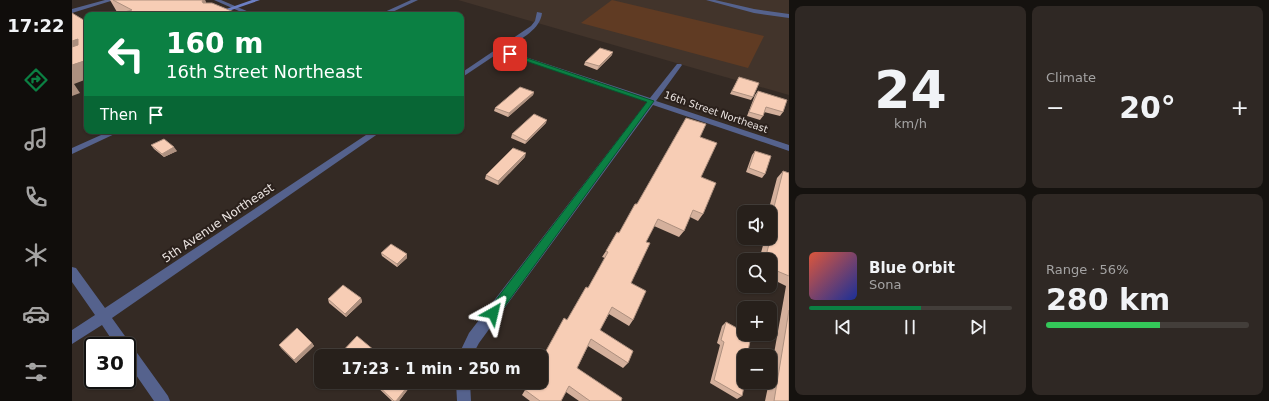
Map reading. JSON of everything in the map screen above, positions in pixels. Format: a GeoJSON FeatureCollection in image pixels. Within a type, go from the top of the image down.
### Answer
{"type":"FeatureCollection","features":[{"type":"Feature","properties":{"kind":"street"},"geometry":{"type":"LineString","coordinates":[[72,11],[111,0]]}},
{"type":"Feature","properties":{"kind":"street"},"geometry":{"type":"LineString","coordinates":[[217,0],[246,12]]}},
{"type":"Feature","properties":{"kind":"street"},"geometry":{"type":"LineString","coordinates":[[221,12],[257,0]]}},
{"type":"Feature","properties":{"kind":"street"},"geometry":{"type":"LineString","coordinates":[[388,12],[415,0]]}},
{"type":"Feature","properties":{"kind":"street"},"geometry":{"type":"LineString","coordinates":[[709,0],[754,11],[789,16]]}},
{"type":"Feature","properties":{"kind":"street"},"geometry":{"type":"LineString","coordinates":[[464,74],[534,27],[538,21],[539,13]]}},
{"type":"Feature","properties":{"kind":"street","name":"16th Street Northeast"},"geometry":{"type":"LineString","coordinates":[[499,50],[789,148]]}},
{"type":"Feature","properties":{"kind":"street"},"geometry":{"type":"LineString","coordinates":[[468,349],[474,338],[679,65]]}},
{"type":"Feature","properties":{"kind":"street"},"geometry":{"type":"LineString","coordinates":[[72,151],[110,134]]}},
{"type":"Feature","properties":{"kind":"street","name":"5th Avenue Northeast"},"geometry":{"type":"LineString","coordinates":[[72,338],[374,134]]}},
{"type":"Feature","properties":{"kind":"street"},"geometry":{"type":"LineString","coordinates":[[72,272],[118,337]]}},
{"type":"Feature","properties":{"kind":"street"},"geometry":{"type":"LineString","coordinates":[[136,363],[163,401]]}},
{"type":"Feature","properties":{"kind":"street"},"geometry":{"type":"LineString","coordinates":[[463,389],[464,401]]}},
{"type":"Feature","properties":{"kind":"shaded area"},"geometry":{"type":"Polygon","coordinates":[[[458,0],[789,0],[789,95],[697,69],[458,0]]]}},
{"type":"Feature","properties":{"kind":"shaded area"},"geometry":{"type":"Polygon","coordinates":[[[612,0],[764,36],[748,68],[581,23],[612,0]]]}},
{"type":"Feature","properties":{"kind":"building"},"geometry":{"type":"Polygon","coordinates":[[[113,0],[204,0],[202,1],[203,3],[212,3],[234,12],[124,12],[132,10],[113,0]]]}},
{"type":"Feature","properties":{"kind":"building"},"geometry":{"type":"Polygon","coordinates":[[[72,13],[84,20],[84,61],[72,65],[72,47],[78,45],[78,39],[72,41],[72,13]]]}},
{"type":"Feature","properties":{"kind":"building"},"geometry":{"type":"Polygon","coordinates":[[[600,48],[613,52],[599,66],[585,62],[600,48]]]}},
{"type":"Feature","properties":{"kind":"building"},"geometry":{"type":"Polygon","coordinates":[[[739,77],[759,83],[753,97],[732,91],[739,77]]]}},
{"type":"Feature","properties":{"kind":"building"},"geometry":{"type":"Polygon","coordinates":[[[520,87],[534,92],[509,113],[495,108],[520,87]]]}},
{"type":"Feature","properties":{"kind":"building"},"geometry":{"type":"Polygon","coordinates":[[[758,91],[787,100],[783,112],[766,107],[763,116],[749,112],[758,91]]]}},
{"type":"Feature","properties":{"kind":"building"},"geometry":{"type":"Polygon","coordinates":[[[534,114],[547,120],[526,141],[512,134],[534,114]]]}},
{"type":"Feature","properties":{"kind":"building"},"geometry":{"type":"Polygon","coordinates":[[[686,118],[706,124],[700,137],[717,143],[701,177],[716,183],[703,214],[693,210],[684,231],[658,219],[646,242],[650,243],[631,283],[646,291],[633,320],[612,307],[600,330],[633,351],[628,363],[591,339],[577,368],[622,398],[621,401],[590,401],[569,386],[561,401],[540,401],[525,390],[548,389],[547,349],[564,318],[567,320],[586,287],[588,288],[608,252],[606,251],[617,232],[619,233],[635,204],[637,204],[686,118]]]}},
{"type":"Feature","properties":{"kind":"building"},"geometry":{"type":"Polygon","coordinates":[[[164,139],[174,147],[162,154],[151,145],[164,139]]]}},
{"type":"Feature","properties":{"kind":"building"},"geometry":{"type":"Polygon","coordinates":[[[513,148],[526,153],[498,181],[486,175],[513,148]]]}},
{"type":"Feature","properties":{"kind":"building"},"geometry":{"type":"Polygon","coordinates":[[[755,151],[771,156],[765,174],[749,168],[755,151]]]}},
{"type":"Feature","properties":{"kind":"building"},"geometry":{"type":"Polygon","coordinates":[[[783,171],[789,173],[789,276],[777,271],[777,253],[767,253],[769,245],[777,245],[777,205],[774,205],[783,171]]]}},
{"type":"Feature","properties":{"kind":"building"},"geometry":{"type":"Polygon","coordinates":[[[391,244],[407,254],[397,264],[381,253],[391,244]]]}},
{"type":"Feature","properties":{"kind":"building"},"geometry":{"type":"Polygon","coordinates":[[[343,285],[361,298],[345,314],[328,299],[343,285]]]}},
{"type":"Feature","properties":{"kind":"building"},"geometry":{"type":"Polygon","coordinates":[[[789,310],[789,401],[774,401],[789,310]]]}},
{"type":"Feature","properties":{"kind":"building"},"geometry":{"type":"Polygon","coordinates":[[[726,322],[737,328],[737,341],[750,341],[748,349],[737,349],[737,389],[744,389],[742,396],[714,380],[724,342],[721,340],[726,322]]]}},
{"type":"Feature","properties":{"kind":"building"},"geometry":{"type":"Polygon","coordinates":[[[297,328],[312,343],[294,360],[279,345],[297,328]]]}},
{"type":"Feature","properties":{"kind":"building"},"geometry":{"type":"Polygon","coordinates":[[[357,336],[373,349],[345,349],[357,336]]]}},
{"type":"Feature","properties":{"kind":"building"},"geometry":{"type":"Polygon","coordinates":[[[381,389],[405,389],[396,401],[394,401],[381,389]]]}},
{"type":"Feature","properties":{"kind":"route"},"geometry":{"type":"LineString","coordinates":[[493,313],[651,101],[510,54]]}}]}
